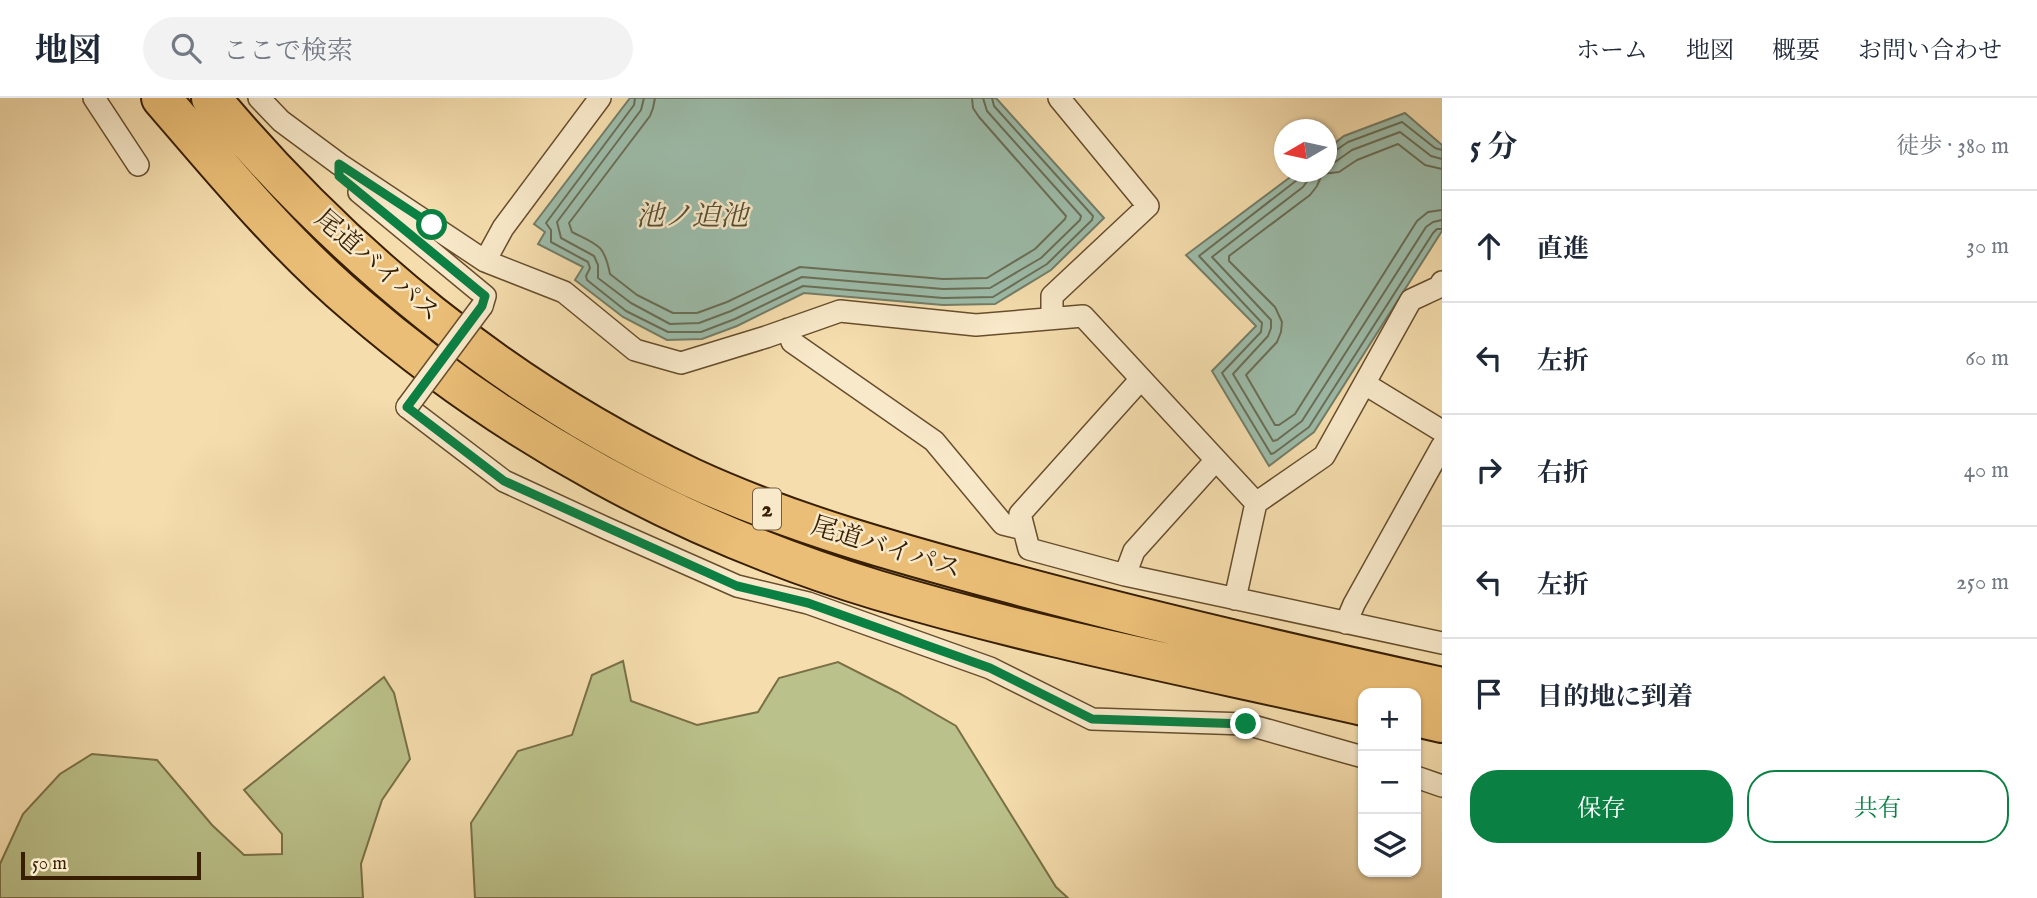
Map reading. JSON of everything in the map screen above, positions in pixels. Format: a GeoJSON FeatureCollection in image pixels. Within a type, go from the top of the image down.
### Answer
{"type":"FeatureCollection","features":[{"type":"Feature","properties":{"kind":"highway","name":"尾道バイパス"},"geometry":{"type":"LineString","coordinates":[[161,98],[290,242],[354,303],[423,360],[506,419],[597,474],[676,513],[775,555],[876,590],[1076,644],[1358,705]]}},
{"type":"Feature","properties":{"kind":"highway","name":"尾道バイパス"},"geometry":{"type":"LineString","coordinates":[[211,98],[253,149],[317,215],[381,275],[447,328],[531,387],[606,434],[692,478],[788,518],[887,550],[1086,604],[1397,677],[1442,685]]}},
{"type":"Feature","properties":{"kind":"highway"},"geometry":{"type":"LineString","coordinates":[[1421,718],[1442,723]]}},
{"type":"Feature","properties":{"kind":"street"},"geometry":{"type":"LineString","coordinates":[[94,98],[138,165]]}},
{"type":"Feature","properties":{"kind":"street"},"geometry":{"type":"LineString","coordinates":[[259,98],[281,121],[339,164],[485,261],[564,292],[635,350],[681,363],[840,311],[976,325],[1083,316],[1256,503]]}},
{"type":"Feature","properties":{"kind":"street"},"geometry":{"type":"LineString","coordinates":[[485,261],[503,228],[600,98]]}},
{"type":"Feature","properties":{"kind":"street"},"geometry":{"type":"LineString","coordinates":[[1052,318],[1052,296],[1148,206],[1059,98]]}},
{"type":"Feature","properties":{"kind":"street"},"geometry":{"type":"LineString","coordinates":[[339,164],[339,176],[485,296],[482,306],[407,407],[504,481],[737,586],[808,603],[990,668],[1092,719],[1246,724],[1358,756]]}},
{"type":"Feature","properties":{"kind":"street"},"geometry":{"type":"LineString","coordinates":[[1235,599],[1256,503],[1324,456],[1411,300],[1441,286]]}},
{"type":"Feature","properties":{"kind":"street"},"geometry":{"type":"LineString","coordinates":[[788,329],[792,342],[934,441],[1003,524],[1024,529]]}},
{"type":"Feature","properties":{"kind":"street"},"geometry":{"type":"LineString","coordinates":[[1141,379],[1020,513],[1029,549],[1125,575],[1442,643]]}},
{"type":"Feature","properties":{"kind":"street"},"geometry":{"type":"LineString","coordinates":[[1365,384],[1442,431]]}},
{"type":"Feature","properties":{"kind":"street"},"geometry":{"type":"LineString","coordinates":[[1346,623],[1353,604],[1442,446]]}},
{"type":"Feature","properties":{"kind":"street"},"geometry":{"type":"LineString","coordinates":[[1125,575],[1134,551],[1216,460]]}},
{"type":"Feature","properties":{"kind":"street"},"geometry":{"type":"LineString","coordinates":[[1421,779],[1442,786]]}},
{"type":"Feature","properties":{"kind":"green space"},"geometry":{"type":"Polygon","coordinates":[[[623,661],[631,701],[697,725],[758,712],[779,678],[838,662],[897,692],[956,726],[1056,887],[1068,898],[475,898],[471,823],[518,751],[572,735],[592,675],[623,661]]]}},
{"type":"Feature","properties":{"kind":"green space"},"geometry":{"type":"Polygon","coordinates":[[[384,677],[394,693],[410,759],[382,800],[361,864],[363,898],[0,898],[0,864],[23,814],[60,774],[92,754],[157,760],[212,825],[244,855],[282,854],[282,834],[244,790],[384,677]]]}},
{"type":"Feature","properties":{"kind":"water","name":"池ノ迫池"},"geometry":{"type":"Polygon","coordinates":[[[630,98],[996,98],[1104,218],[1051,270],[995,304],[943,305],[804,293],[737,326],[702,339],[667,340],[623,317],[575,280],[583,267],[538,244],[545,232],[534,224],[630,98]]]}},
{"type":"Feature","properties":{"kind":"water"},"geometry":{"type":"Polygon","coordinates":[[[1405,113],[1442,145],[1442,231],[1314,432],[1269,466],[1212,371],[1256,326],[1186,255],[1284,182],[1337,182],[1337,141],[1344,136],[1405,113]]]}},
{"type":"Feature","properties":{"kind":"route"},"geometry":{"type":"LineString","coordinates":[[432,225],[339,164],[339,176],[485,296],[482,306],[407,407],[504,481],[737,586],[808,603],[990,668],[1092,719],[1246,724]]}}]}
